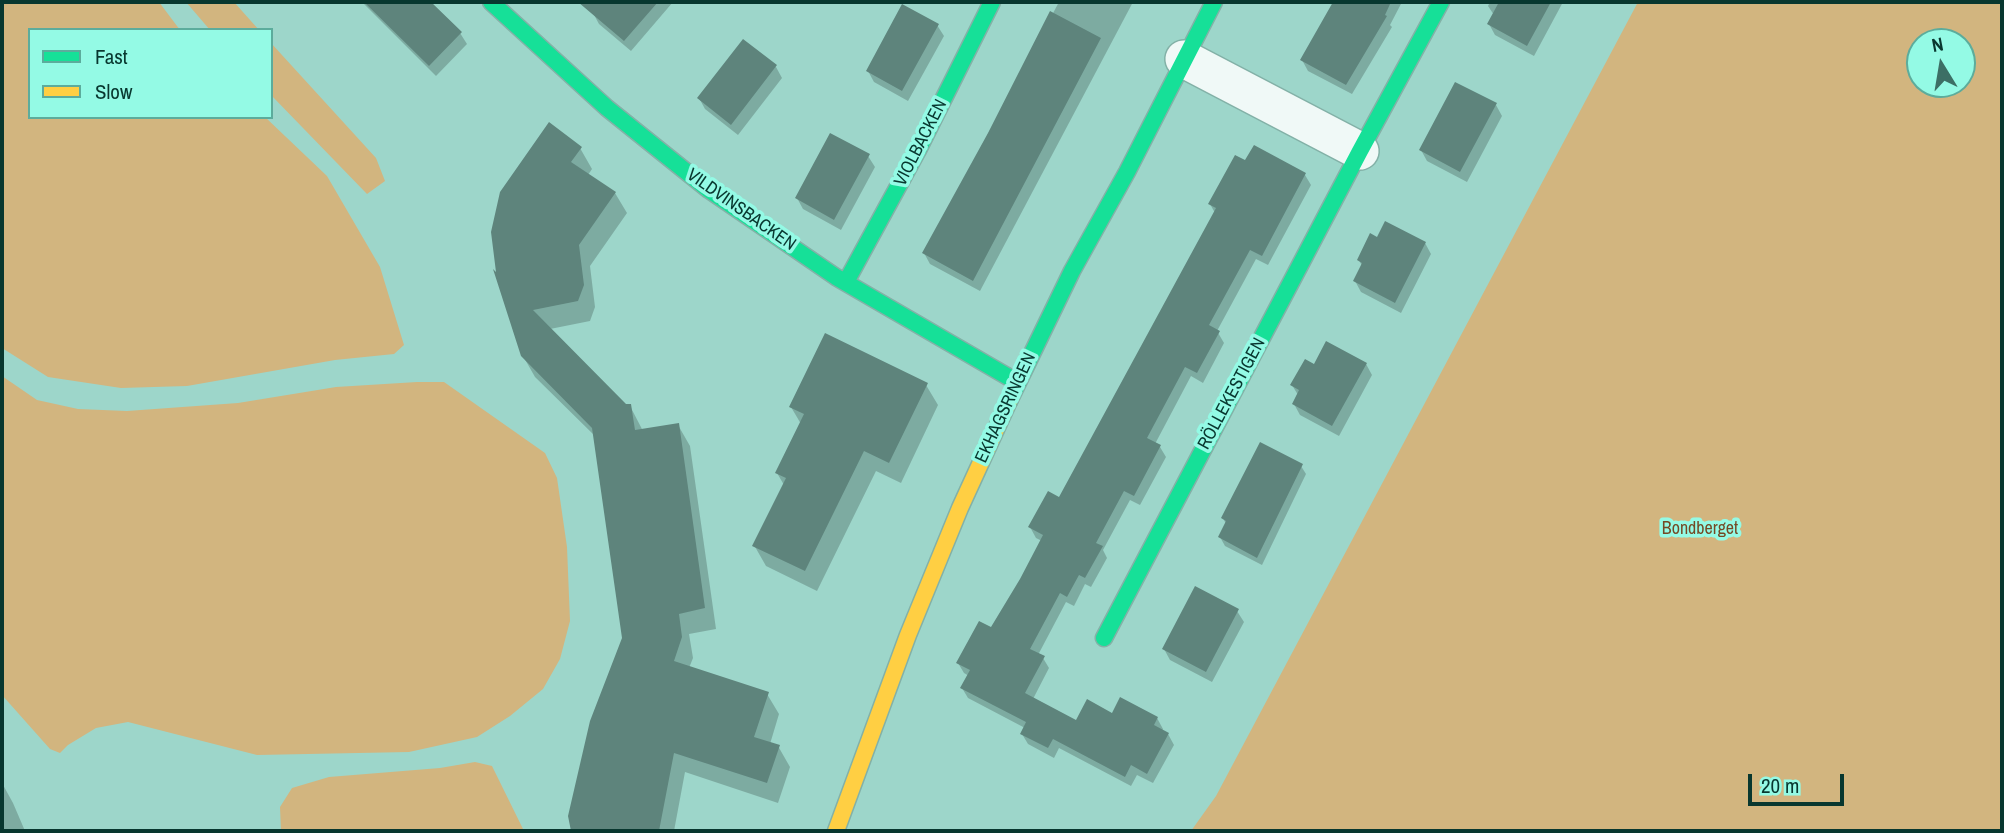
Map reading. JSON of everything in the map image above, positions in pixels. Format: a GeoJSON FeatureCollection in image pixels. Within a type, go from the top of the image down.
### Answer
{"type":"FeatureCollection","features":[{"type":"Feature","properties":{"kind":"street","name":"VILDVINSBACKEN"},"geometry":{"type":"LineString","coordinates":[[491,2],[607,108],[709,190],[846,282],[1017,382]]}},
{"type":"Feature","properties":{"kind":"street","name":"VIOLBACKEN"},"geometry":{"type":"LineString","coordinates":[[846,282],[919,150],[992,2]]}},
{"type":"Feature","properties":{"kind":"street","name":"EKHAGSRINGEN"},"geometry":{"type":"LineString","coordinates":[[836,831],[908,635],[960,508],[1017,382],[1072,271],[1127,172],[1214,2]]}},
{"type":"Feature","properties":{"kind":"street","name":"RÖLLEKESTIGEN"},"geometry":{"type":"LineString","coordinates":[[1104,638],[1441,2]]}},
{"type":"Feature","properties":{"kind":"street"},"geometry":{"type":"LineString","coordinates":[[1184,60],[1360,151]]}},
{"type":"Feature","properties":{"kind":"green space"},"geometry":{"type":"Polygon","coordinates":[[[2,2],[159,2],[178,28],[28,28],[28,119],[267,119],[327,176],[380,267],[404,345],[394,354],[335,360],[187,386],[121,388],[48,377],[2,348],[2,2]]]}},
{"type":"Feature","properties":{"kind":"green space"},"geometry":{"type":"Polygon","coordinates":[[[186,2],[234,2],[257,28],[208,28],[186,2]]]}},
{"type":"Feature","properties":{"kind":"green space","name":"Bondberget"},"geometry":{"type":"Polygon","coordinates":[[[1638,2],[2002,2],[2002,831],[1191,831],[1216,796],[1638,2]]]}},
{"type":"Feature","properties":{"kind":"green space"},"geometry":{"type":"Polygon","coordinates":[[[273,45],[376,158],[385,181],[367,194],[273,97],[273,45]]]}},
{"type":"Feature","properties":{"kind":"green space"},"geometry":{"type":"Polygon","coordinates":[[[2,376],[37,400],[78,409],[127,411],[238,403],[336,387],[444,382],[545,453],[557,478],[567,547],[570,621],[560,659],[543,689],[510,716],[477,737],[409,752],[257,755],[128,722],[96,728],[60,753],[50,749],[2,695],[2,376]]]}},
{"type":"Feature","properties":{"kind":"green space"},"geometry":{"type":"Polygon","coordinates":[[[475,762],[492,766],[524,831],[281,831],[280,807],[292,788],[329,777],[440,768],[475,762]]]}},
{"type":"Feature","properties":{"kind":"building"},"geometry":{"type":"Polygon","coordinates":[[[364,2],[431,2],[462,32],[429,66],[364,2]]]}},
{"type":"Feature","properties":{"kind":"building"},"geometry":{"type":"Polygon","coordinates":[[[578,2],[658,2],[624,41],[578,2]]]}},
{"type":"Feature","properties":{"kind":"building"},"geometry":{"type":"Polygon","coordinates":[[[1333,2],[1391,2],[1385,15],[1387,16],[1346,85],[1300,60],[1333,2]]]}},
{"type":"Feature","properties":{"kind":"building"},"geometry":{"type":"Polygon","coordinates":[[[1499,2],[1551,2],[1527,46],[1487,24],[1499,2]]]}},
{"type":"Feature","properties":{"kind":"building"},"geometry":{"type":"Polygon","coordinates":[[[902,4],[939,24],[902,91],[866,71],[902,4]]]}},
{"type":"Feature","properties":{"kind":"building"},"geometry":{"type":"Polygon","coordinates":[[[1050,11],[1101,38],[973,281],[922,253],[988,133],[1050,11]]]}},
{"type":"Feature","properties":{"kind":"building"},"geometry":{"type":"Polygon","coordinates":[[[743,39],[777,65],[731,125],[697,98],[743,39]]]}},
{"type":"Feature","properties":{"kind":"building"},"geometry":{"type":"Polygon","coordinates":[[[1455,82],[1497,103],[1460,172],[1419,150],[1455,82]]]}},
{"type":"Feature","properties":{"kind":"building"},"geometry":{"type":"Polygon","coordinates":[[[549,122],[582,147],[571,162],[616,192],[579,245],[584,285],[578,301],[533,310],[626,404],[631,404],[635,430],[679,423],[705,608],[679,614],[682,637],[674,661],[769,692],[754,737],[780,745],[767,783],[674,753],[659,831],[571,831],[568,816],[590,721],[622,638],[592,428],[521,356],[493,269],[496,272],[491,232],[500,192],[549,122]]]}},
{"type":"Feature","properties":{"kind":"building"},"geometry":{"type":"Polygon","coordinates":[[[830,133],[870,154],[834,220],[795,198],[830,133]]]}},
{"type":"Feature","properties":{"kind":"building"},"geometry":{"type":"Polygon","coordinates":[[[1254,145],[1306,173],[1262,256],[1250,250],[1209,325],[1220,331],[1197,373],[1185,367],[1147,438],[1161,445],[1134,496],[1124,491],[1096,543],[1103,546],[1085,578],[1079,575],[1067,597],[1060,593],[1030,649],[1045,656],[1025,693],[1076,720],[1087,699],[1112,713],[1120,697],[1158,717],[1154,725],[1169,733],[1147,774],[1131,765],[1125,777],[1053,739],[1048,748],[1020,734],[1026,722],[960,688],[970,670],[956,663],[979,621],[991,627],[1020,579],[1043,535],[1028,527],[1048,491],[1059,497],[1216,208],[1208,204],[1235,155],[1245,160],[1254,145]]]}},
{"type":"Feature","properties":{"kind":"building"},"geometry":{"type":"Polygon","coordinates":[[[1385,221],[1426,242],[1395,303],[1353,281],[1362,263],[1357,260],[1370,233],[1377,237],[1385,221]]]}},
{"type":"Feature","properties":{"kind":"building"},"geometry":{"type":"Polygon","coordinates":[[[825,333],[928,383],[889,463],[864,451],[805,571],[752,546],[786,478],[775,473],[804,414],[789,407],[825,333]]]}},
{"type":"Feature","properties":{"kind":"building"},"geometry":{"type":"Polygon","coordinates":[[[1326,341],[1367,363],[1332,426],[1292,404],[1299,390],[1290,385],[1305,359],[1314,364],[1326,341]]]}},
{"type":"Feature","properties":{"kind":"building"},"geometry":{"type":"Polygon","coordinates":[[[1260,442],[1303,464],[1257,558],[1218,537],[1226,521],[1221,518],[1260,442]]]}},
{"type":"Feature","properties":{"kind":"building"},"geometry":{"type":"Polygon","coordinates":[[[1195,586],[1239,609],[1206,672],[1162,649],[1195,586]]]}},
{"type":"Feature","properties":{"kind":"traffic: fast"},"geometry":{"type":"LineString","coordinates":[[491,2],[607,108],[709,190],[836,277],[1017,382]]}},
{"type":"Feature","properties":{"kind":"traffic: fast"},"geometry":{"type":"LineString","coordinates":[[846,282],[918,150],[992,2]]}},
{"type":"Feature","properties":{"kind":"traffic: fast"},"geometry":{"type":"LineString","coordinates":[[1009,401],[1072,271],[1127,172],[1214,2]]}},
{"type":"Feature","properties":{"kind":"traffic: fast"},"geometry":{"type":"LineString","coordinates":[[1104,638],[1441,2]]}},
{"type":"Feature","properties":{"kind":"traffic: slow"},"geometry":{"type":"LineString","coordinates":[[836,831],[908,635],[960,508],[1009,401]]}}]}
